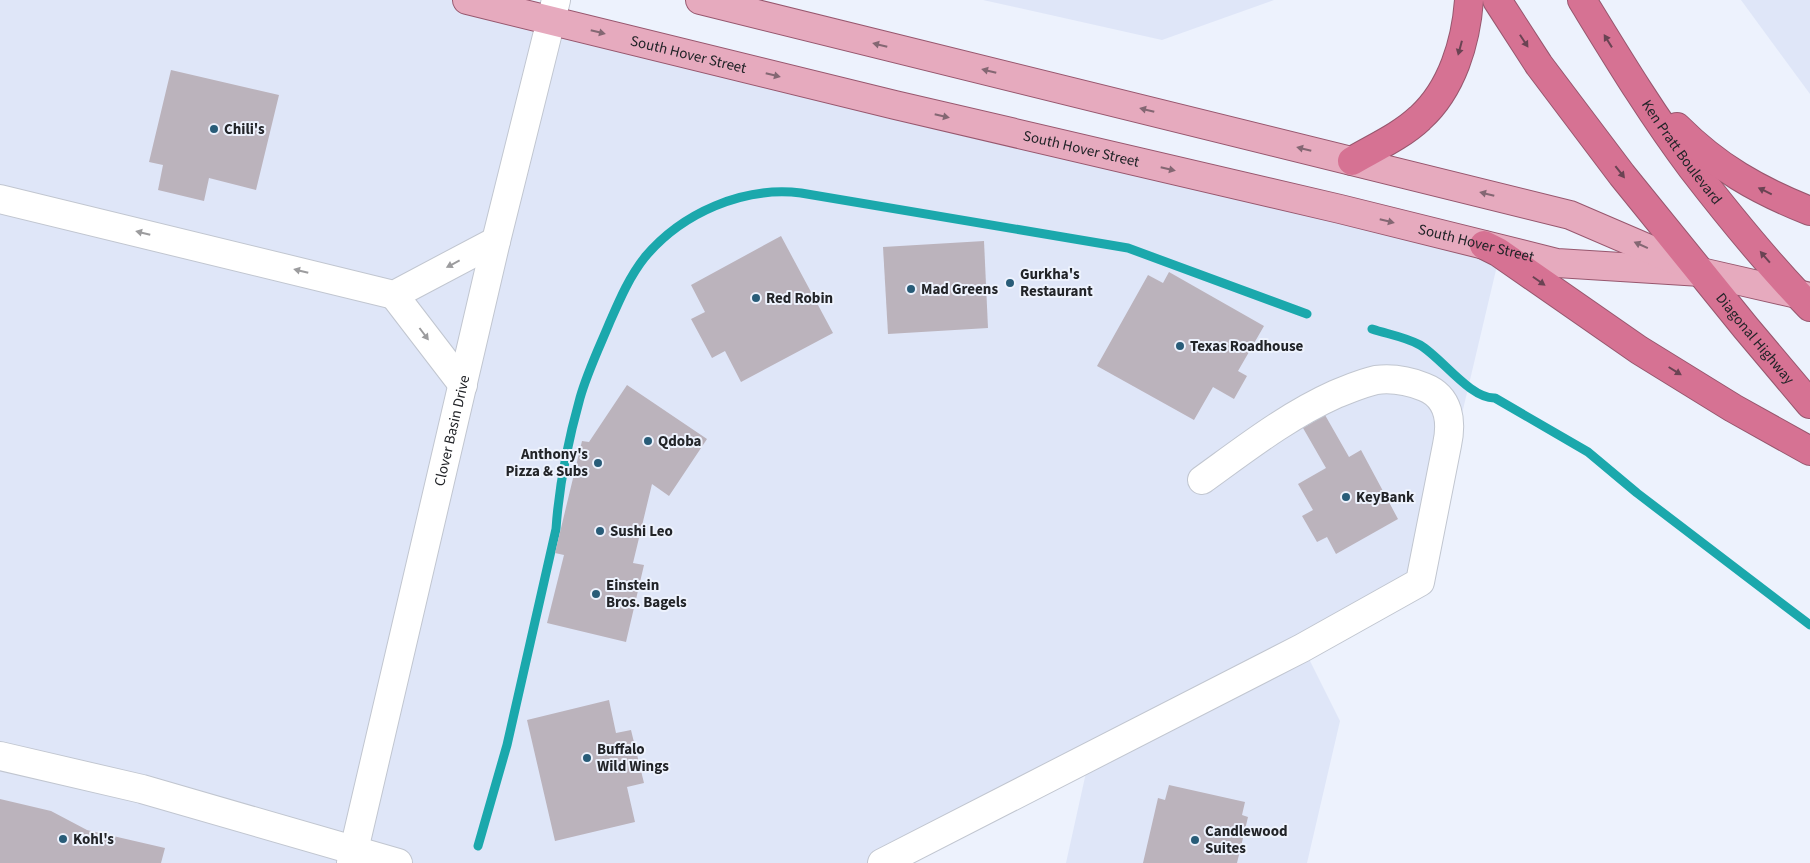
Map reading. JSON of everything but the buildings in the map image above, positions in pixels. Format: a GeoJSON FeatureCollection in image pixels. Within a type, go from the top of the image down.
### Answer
{"type":"FeatureCollection","features":[{"type":"Feature","properties":{"kind":"highway"},"geometry":{"type":"LineString","coordinates":[[1352,161],[1420,119],[1440,97],[1454,69],[1460,50],[1469,12],[1469,0]]}},
{"type":"Feature","properties":{"kind":"highway"},"geometry":{"type":"LineString","coordinates":[[1498,0],[1539,65],[1604,152],[1701,272]]}},
{"type":"Feature","properties":{"kind":"highway","name":"Ken Pratt Boulevard"},"geometry":{"type":"LineString","coordinates":[[1582,0],[1633,83],[1692,167],[1742,230],[1806,299]]}},
{"type":"Feature","properties":{"kind":"highway"},"geometry":{"type":"LineString","coordinates":[[1633,83],[1699,149],[1734,174],[1763,190],[1810,211]]}},
{"type":"Feature","properties":{"kind":"highway"},"geometry":{"type":"LineString","coordinates":[[1484,245],[1498,252],[1639,350],[1733,408],[1810,451]]}},
{"type":"Feature","properties":{"kind":"highway","name":"Diagonal Highway"},"geometry":{"type":"LineString","coordinates":[[1701,272],[1810,404]]}},
{"type":"Feature","properties":{"kind":"main road","name":"South Hover Street"},"geometry":{"type":"LineString","coordinates":[[467,0],[554,10],[885,102],[1556,263],[1701,272]]}},
{"type":"Feature","properties":{"kind":"main road","name":"South Hover Street"},"geometry":{"type":"LineString","coordinates":[[700,0],[1570,215],[1701,272],[1806,299]]}},
{"type":"Feature","properties":{"kind":"street","name":"Clover Basin Drive"},"geometry":{"type":"LineString","coordinates":[[352,857],[496,241],[554,10]]}},
{"type":"Feature","properties":{"kind":"street"},"geometry":{"type":"LineString","coordinates":[[0,199],[394,295],[463,385]]}},
{"type":"Feature","properties":{"kind":"street"},"geometry":{"type":"LineString","coordinates":[[394,295],[496,241]]}},
{"type":"Feature","properties":{"kind":"street"},"geometry":{"type":"LineString","coordinates":[[882,863],[1302,648],[1420,582],[1448,445],[1450,416],[1438,397],[1423,387],[1408,382],[1390,380],[1365,383],[1326,399],[1288,420],[1202,480]]}},
{"type":"Feature","properties":{"kind":"street"},"geometry":{"type":"LineString","coordinates":[[0,756],[151,792],[352,857],[398,863]]}},
{"type":"Feature","properties":{"kind":"shaded area"},"geometry":{"type":"Polygon","coordinates":[[[0,0],[467,0],[549,20],[348,863],[0,863],[0,0]]]}},
{"type":"Feature","properties":{"kind":"shaded area"},"geometry":{"type":"Polygon","coordinates":[[[983,0],[1274,0],[1162,40],[983,0]]]}},
{"type":"Feature","properties":{"kind":"shaded area"},"geometry":{"type":"Polygon","coordinates":[[[1741,0],[1810,0],[1810,94],[1741,0]]]}},
{"type":"Feature","properties":{"kind":"shaded area"},"geometry":{"type":"Polygon","coordinates":[[[553,22],[1500,253],[1422,583],[1304,649],[1340,721],[1307,863],[1066,863],[1089,759],[885,863],[391,863],[355,854],[553,22]]]}},
{"type":"Feature","properties":{"kind":"waterway"},"geometry":{"type":"LineString","coordinates":[[478,846],[507,745],[556,529],[565,463],[583,389],[593,361],[634,273],[645,257],[677,227],[715,206],[736,199],[757,194],[801,193],[1128,248],[1307,314]]}},
{"type":"Feature","properties":{"kind":"waterway"},"geometry":{"type":"LineString","coordinates":[[1372,329],[1415,342],[1429,351],[1476,392],[1486,397],[1495,398],[1588,452],[1637,493],[1810,625]]}},
{"type":"Feature","properties":{"kind":"place","name":"Chili's"},"geometry":{"type":"Point","coordinates":[214,129]}},
{"type":"Feature","properties":{"kind":"place","name":"Gurkha's Restaurant"},"geometry":{"type":"Point","coordinates":[1010,283]}},
{"type":"Feature","properties":{"kind":"place","name":"Mad Greens"},"geometry":{"type":"Point","coordinates":[911,289]}},
{"type":"Feature","properties":{"kind":"place","name":"Red Robin"},"geometry":{"type":"Point","coordinates":[756,298]}},
{"type":"Feature","properties":{"kind":"place","name":"Texas Roadhouse"},"geometry":{"type":"Point","coordinates":[1180,346]}},
{"type":"Feature","properties":{"kind":"place","name":"Qdoba"},"geometry":{"type":"Point","coordinates":[648,441]}},
{"type":"Feature","properties":{"kind":"place","name":"Anthony's Pizza & Subs"},"geometry":{"type":"Point","coordinates":[598,463]}},
{"type":"Feature","properties":{"kind":"place","name":"KeyBank"},"geometry":{"type":"Point","coordinates":[1346,497]}},
{"type":"Feature","properties":{"kind":"place","name":"Sushi Leo"},"geometry":{"type":"Point","coordinates":[600,531]}},
{"type":"Feature","properties":{"kind":"place","name":"Einstein Bros. Bagels"},"geometry":{"type":"Point","coordinates":[596,594]}},
{"type":"Feature","properties":{"kind":"place","name":"Buffalo Wild Wings"},"geometry":{"type":"Point","coordinates":[587,758]}},
{"type":"Feature","properties":{"kind":"place","name":"Kohl's"},"geometry":{"type":"Point","coordinates":[63,839]}},
{"type":"Feature","properties":{"kind":"place","name":"Candlewood Suites"},"geometry":{"type":"Point","coordinates":[1195,840]}}]}
